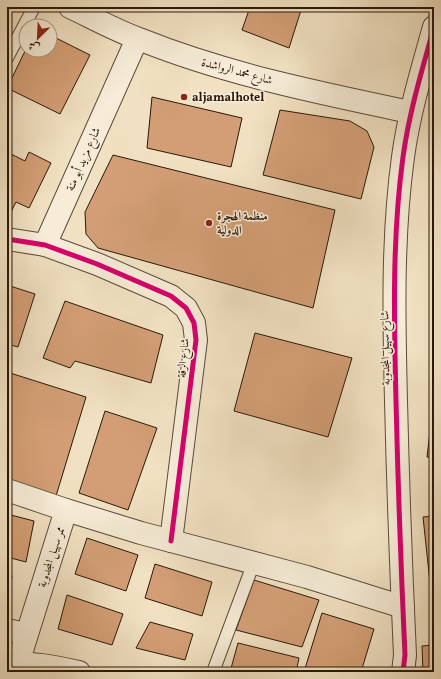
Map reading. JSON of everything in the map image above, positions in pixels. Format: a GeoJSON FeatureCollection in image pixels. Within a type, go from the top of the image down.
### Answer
{"type":"FeatureCollection","features":[{"type":"Feature","properties":{"kind":"street","name":"شارع محمد الرواشدة"},"geometry":{"type":"LineString","coordinates":[[70,7],[137,39],[175,53],[227,69],[328,95],[410,112]]}},
{"type":"Feature","properties":{"kind":"street","name":"شارع سهيل المجدوبة"},"geometry":{"type":"LineString","coordinates":[[402,672],[405,654],[397,464],[394,296],[398,200],[410,112],[434,27]]}},
{"type":"Feature","properties":{"kind":"street","name":"شارع مزيد أبو منة"},"geometry":{"type":"LineString","coordinates":[[46,245],[137,39]]}},
{"type":"Feature","properties":{"kind":"street"},"geometry":{"type":"LineString","coordinates":[[7,238],[46,245]]}},
{"type":"Feature","properties":{"kind":"street","name":"شارع الرقة"},"geometry":{"type":"LineString","coordinates":[[46,245],[97,264],[171,296],[186,308],[194,323],[196,340],[170,541]]}},
{"type":"Feature","properties":{"kind":"street","name":"ممر سهيل المجدوبة"},"geometry":{"type":"LineString","coordinates":[[7,490],[66,510],[17,632],[12,663]]}},
{"type":"Feature","properties":{"kind":"street"},"geometry":{"type":"LineString","coordinates":[[66,510],[170,541],[307,577],[403,607]]}},
{"type":"Feature","properties":{"kind":"street"},"geometry":{"type":"LineString","coordinates":[[12,663],[50,666],[79,672]]}},
{"type":"Feature","properties":{"kind":"lane"},"geometry":{"type":"LineString","coordinates":[[7,58],[34,7]]}},
{"type":"Feature","properties":{"kind":"lane"},"geometry":{"type":"LineString","coordinates":[[212,672],[254,562]]}},
{"type":"Feature","properties":{"kind":"building"},"geometry":{"type":"Polygon","coordinates":[[[250,7],[302,7],[289,48],[242,30],[250,7]]]}},
{"type":"Feature","properties":{"kind":"building"},"geometry":{"type":"Polygon","coordinates":[[[58,39],[90,55],[60,114],[7,88],[22,58],[58,58],[58,39]]]}},
{"type":"Feature","properties":{"kind":"building"},"geometry":{"type":"Polygon","coordinates":[[[152,97],[242,118],[231,167],[147,148],[152,97]]]}},
{"type":"Feature","properties":{"kind":"building"},"geometry":{"type":"Polygon","coordinates":[[[280,110],[350,121],[367,131],[374,147],[361,199],[263,175],[280,110]]]}},
{"type":"Feature","properties":{"kind":"building"},"geometry":{"type":"Polygon","coordinates":[[[7,152],[25,161],[29,152],[51,163],[29,208],[16,202],[11,212],[7,209],[7,152]]]}},
{"type":"Feature","properties":{"kind":"building","name":"منظمة الهجرة الدولية"},"geometry":{"type":"Polygon","coordinates":[[[113,155],[335,210],[313,308],[98,248],[86,234],[85,212],[113,155]]]}},
{"type":"Feature","properties":{"kind":"building"},"geometry":{"type":"Polygon","coordinates":[[[7,285],[35,294],[18,347],[7,344],[7,285]]]}},
{"type":"Feature","properties":{"kind":"building"},"geometry":{"type":"Polygon","coordinates":[[[65,301],[163,335],[151,383],[75,361],[70,368],[43,358],[65,301]]]}},
{"type":"Feature","properties":{"kind":"building"},"geometry":{"type":"Polygon","coordinates":[[[255,333],[352,358],[328,437],[234,411],[255,333]]]}},
{"type":"Feature","properties":{"kind":"building"},"geometry":{"type":"Polygon","coordinates":[[[7,372],[86,397],[56,496],[7,481],[7,372]]]}},
{"type":"Feature","properties":{"kind":"building"},"geometry":{"type":"Polygon","coordinates":[[[434,398],[434,458],[427,457],[434,398]]]}},
{"type":"Feature","properties":{"kind":"building"},"geometry":{"type":"Polygon","coordinates":[[[105,411],[157,428],[128,510],[79,493],[105,411]]]}},
{"type":"Feature","properties":{"kind":"building"},"geometry":{"type":"Polygon","coordinates":[[[7,514],[34,521],[26,562],[7,557],[7,514]]]}},
{"type":"Feature","properties":{"kind":"building"},"geometry":{"type":"Polygon","coordinates":[[[434,516],[434,601],[432,601],[423,517],[434,516]]]}},
{"type":"Feature","properties":{"kind":"building"},"geometry":{"type":"Polygon","coordinates":[[[87,538],[138,555],[126,591],[75,574],[87,538]]]}},
{"type":"Feature","properties":{"kind":"building"},"geometry":{"type":"Polygon","coordinates":[[[155,564],[212,582],[202,616],[145,598],[155,564]]]}},
{"type":"Feature","properties":{"kind":"building"},"geometry":{"type":"Polygon","coordinates":[[[7,575],[12,576],[7,605],[7,575]]]}},
{"type":"Feature","properties":{"kind":"building"},"geometry":{"type":"Polygon","coordinates":[[[254,580],[319,600],[302,647],[236,630],[254,580]]]}},
{"type":"Feature","properties":{"kind":"building"},"geometry":{"type":"Polygon","coordinates":[[[67,595],[123,614],[112,645],[58,629],[67,595]]]}},
{"type":"Feature","properties":{"kind":"building"},"geometry":{"type":"Polygon","coordinates":[[[322,613],[374,629],[361,672],[304,672],[322,613]]]}},
{"type":"Feature","properties":{"kind":"building"},"geometry":{"type":"Polygon","coordinates":[[[150,622],[193,634],[185,660],[136,648],[150,622]]]}},
{"type":"Feature","properties":{"kind":"building"},"geometry":{"type":"Polygon","coordinates":[[[238,643],[299,658],[296,672],[230,672],[238,643]]]}},
{"type":"Feature","properties":{"kind":"building"},"geometry":{"type":"Polygon","coordinates":[[[434,645],[434,672],[423,672],[422,646],[434,645]]]}},
{"type":"Feature","properties":{"kind":"cycle path"},"geometry":{"type":"LineString","coordinates":[[403,672],[405,655],[395,340],[395,248],[399,187],[403,157],[416,92],[434,27]]}},
{"type":"Feature","properties":{"kind":"cycle path"},"geometry":{"type":"LineString","coordinates":[[7,239],[45,245],[97,264],[171,296],[186,308],[194,323],[196,340],[171,541]]}},
{"type":"Feature","properties":{"kind":"place","name":"aljamalhotel"},"geometry":{"type":"Point","coordinates":[184,97]}},
{"type":"Feature","properties":{"kind":"place","name":"منظمة الهجرة الدولية"},"geometry":{"type":"Point","coordinates":[209,223]}}]}
